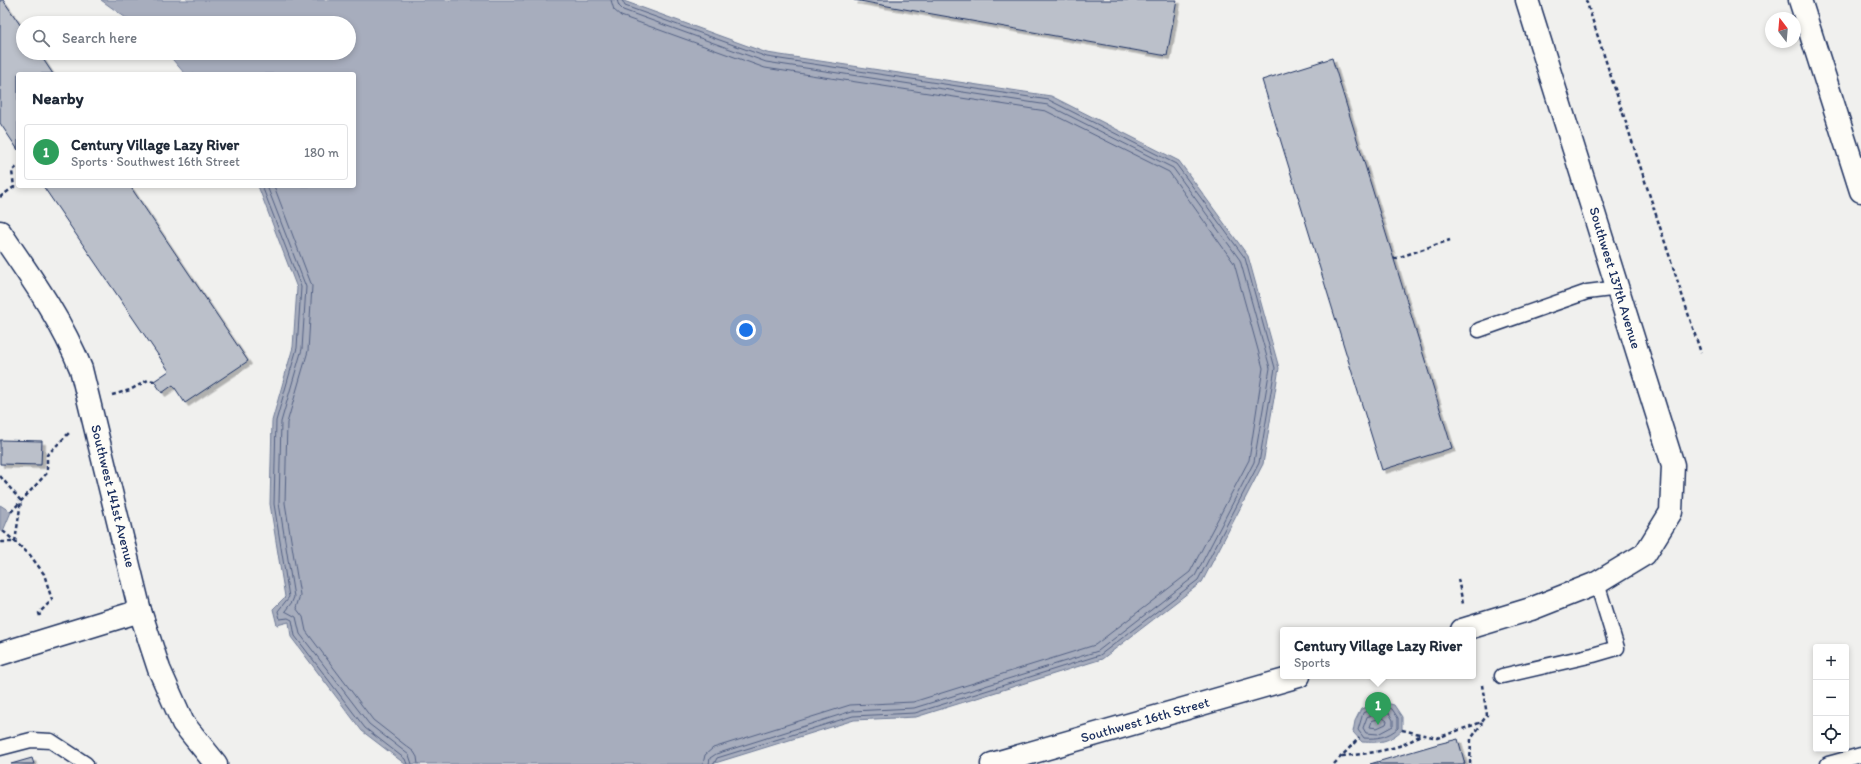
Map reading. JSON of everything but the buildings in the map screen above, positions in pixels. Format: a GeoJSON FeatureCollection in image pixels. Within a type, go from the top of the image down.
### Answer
{"type":"FeatureCollection","features":[{"type":"Feature","properties":{"kind":"street","name":"Southwest 137th Avenue"},"geometry":{"type":"LineString","coordinates":[[1527,0],[1619,288],[1673,466],[1671,512],[1646,554],[1597,583]]}},
{"type":"Feature","properties":{"kind":"street"},"geometry":{"type":"LineString","coordinates":[[1800,0],[1861,191]]}},
{"type":"Feature","properties":{"kind":"street","name":"Southwest 141st Avenue"},"geometry":{"type":"LineString","coordinates":[[0,232],[48,303],[72,347],[81,369],[140,611],[159,669],[183,722],[216,764]]}},
{"type":"Feature","properties":{"kind":"street"},"geometry":{"type":"LineString","coordinates":[[1472,627],[1531,609],[1597,583]]}},
{"type":"Feature","properties":{"kind":"street"},"geometry":{"type":"LineString","coordinates":[[0,654],[140,611]]}},
{"type":"Feature","properties":{"kind":"street","name":"Southwest 16th Street"},"geometry":{"type":"LineString","coordinates":[[992,764],[1289,679]]}},
{"type":"Feature","properties":{"kind":"lane"},"geometry":{"type":"LineString","coordinates":[[1479,330],[1586,292],[1619,288]]}},
{"type":"Feature","properties":{"kind":"lane"},"geometry":{"type":"LineString","coordinates":[[1502,676],[1617,648],[1597,583]]}},
{"type":"Feature","properties":{"kind":"lane"},"geometry":{"type":"LineString","coordinates":[[0,748],[31,740],[52,741],[86,764]]}},
{"type":"Feature","properties":{"kind":"lane"},"geometry":{"type":"LineString","coordinates":[[1828,764],[1861,755]]}},
{"type":"Feature","properties":{"kind":"path"},"geometry":{"type":"LineString","coordinates":[[1586,0],[1701,353]]}},
{"type":"Feature","properties":{"kind":"path"},"geometry":{"type":"LineString","coordinates":[[0,197],[14,186],[12,170],[16,167]]}},
{"type":"Feature","properties":{"kind":"path"},"geometry":{"type":"LineString","coordinates":[[1394,259],[1450,240]]}},
{"type":"Feature","properties":{"kind":"path"},"geometry":{"type":"LineString","coordinates":[[108,396],[130,390],[148,380],[154,381]]}},
{"type":"Feature","properties":{"kind":"path"},"geometry":{"type":"LineString","coordinates":[[11,512],[47,473],[47,455],[72,430]]}},
{"type":"Feature","properties":{"kind":"path"},"geometry":{"type":"LineString","coordinates":[[0,476],[21,501],[15,542]]}},
{"type":"Feature","properties":{"kind":"path"},"geometry":{"type":"LineString","coordinates":[[3,531],[30,555],[44,574],[52,600],[39,613],[46,640]]}},
{"type":"Feature","properties":{"kind":"path"},"geometry":{"type":"LineString","coordinates":[[0,542],[15,542]]}},
{"type":"Feature","properties":{"kind":"path"},"geometry":{"type":"LineString","coordinates":[[1458,579],[1463,608]]}},
{"type":"Feature","properties":{"kind":"path"},"geometry":{"type":"LineString","coordinates":[[1470,764],[1471,739],[1487,715],[1481,682]]}},
{"type":"Feature","properties":{"kind":"path"},"geometry":{"type":"LineString","coordinates":[[1402,730],[1437,738],[1482,722]]}},
{"type":"Feature","properties":{"kind":"path"},"geometry":{"type":"LineString","coordinates":[[1342,756],[1367,754],[1413,741],[1421,734]]}},
{"type":"Feature","properties":{"kind":"path"},"geometry":{"type":"LineString","coordinates":[[1334,764],[1359,738]]}},
{"type":"Feature","properties":{"kind":"water"},"geometry":{"type":"Polygon","coordinates":[[[101,0],[621,0],[767,53],[1051,96],[1179,161],[1248,256],[1279,368],[1263,464],[1202,582],[1102,659],[916,717],[854,720],[712,764],[405,764],[362,731],[291,637],[289,622],[277,625],[273,609],[285,597],[270,504],[272,421],[293,347],[297,288],[259,188],[356,188],[356,72],[183,72],[173,60],[356,60],[356,16],[123,16],[101,0]]]}},
{"type":"Feature","properties":{"kind":"water"},"geometry":{"type":"Polygon","coordinates":[[[0,505],[11,512],[3,531],[0,531],[0,505]]]}},
{"type":"Feature","properties":{"kind":"water"},"geometry":{"type":"Polygon","coordinates":[[[1383,702],[1394,705],[1402,717],[1402,730],[1393,737],[1384,741],[1362,742],[1353,732],[1355,721],[1361,709],[1383,702]]]}},
{"type":"Feature","properties":{"kind":"place","name":"Century Village Lazy River"},"geometry":{"type":"Point","coordinates":[1378,725]}}]}
